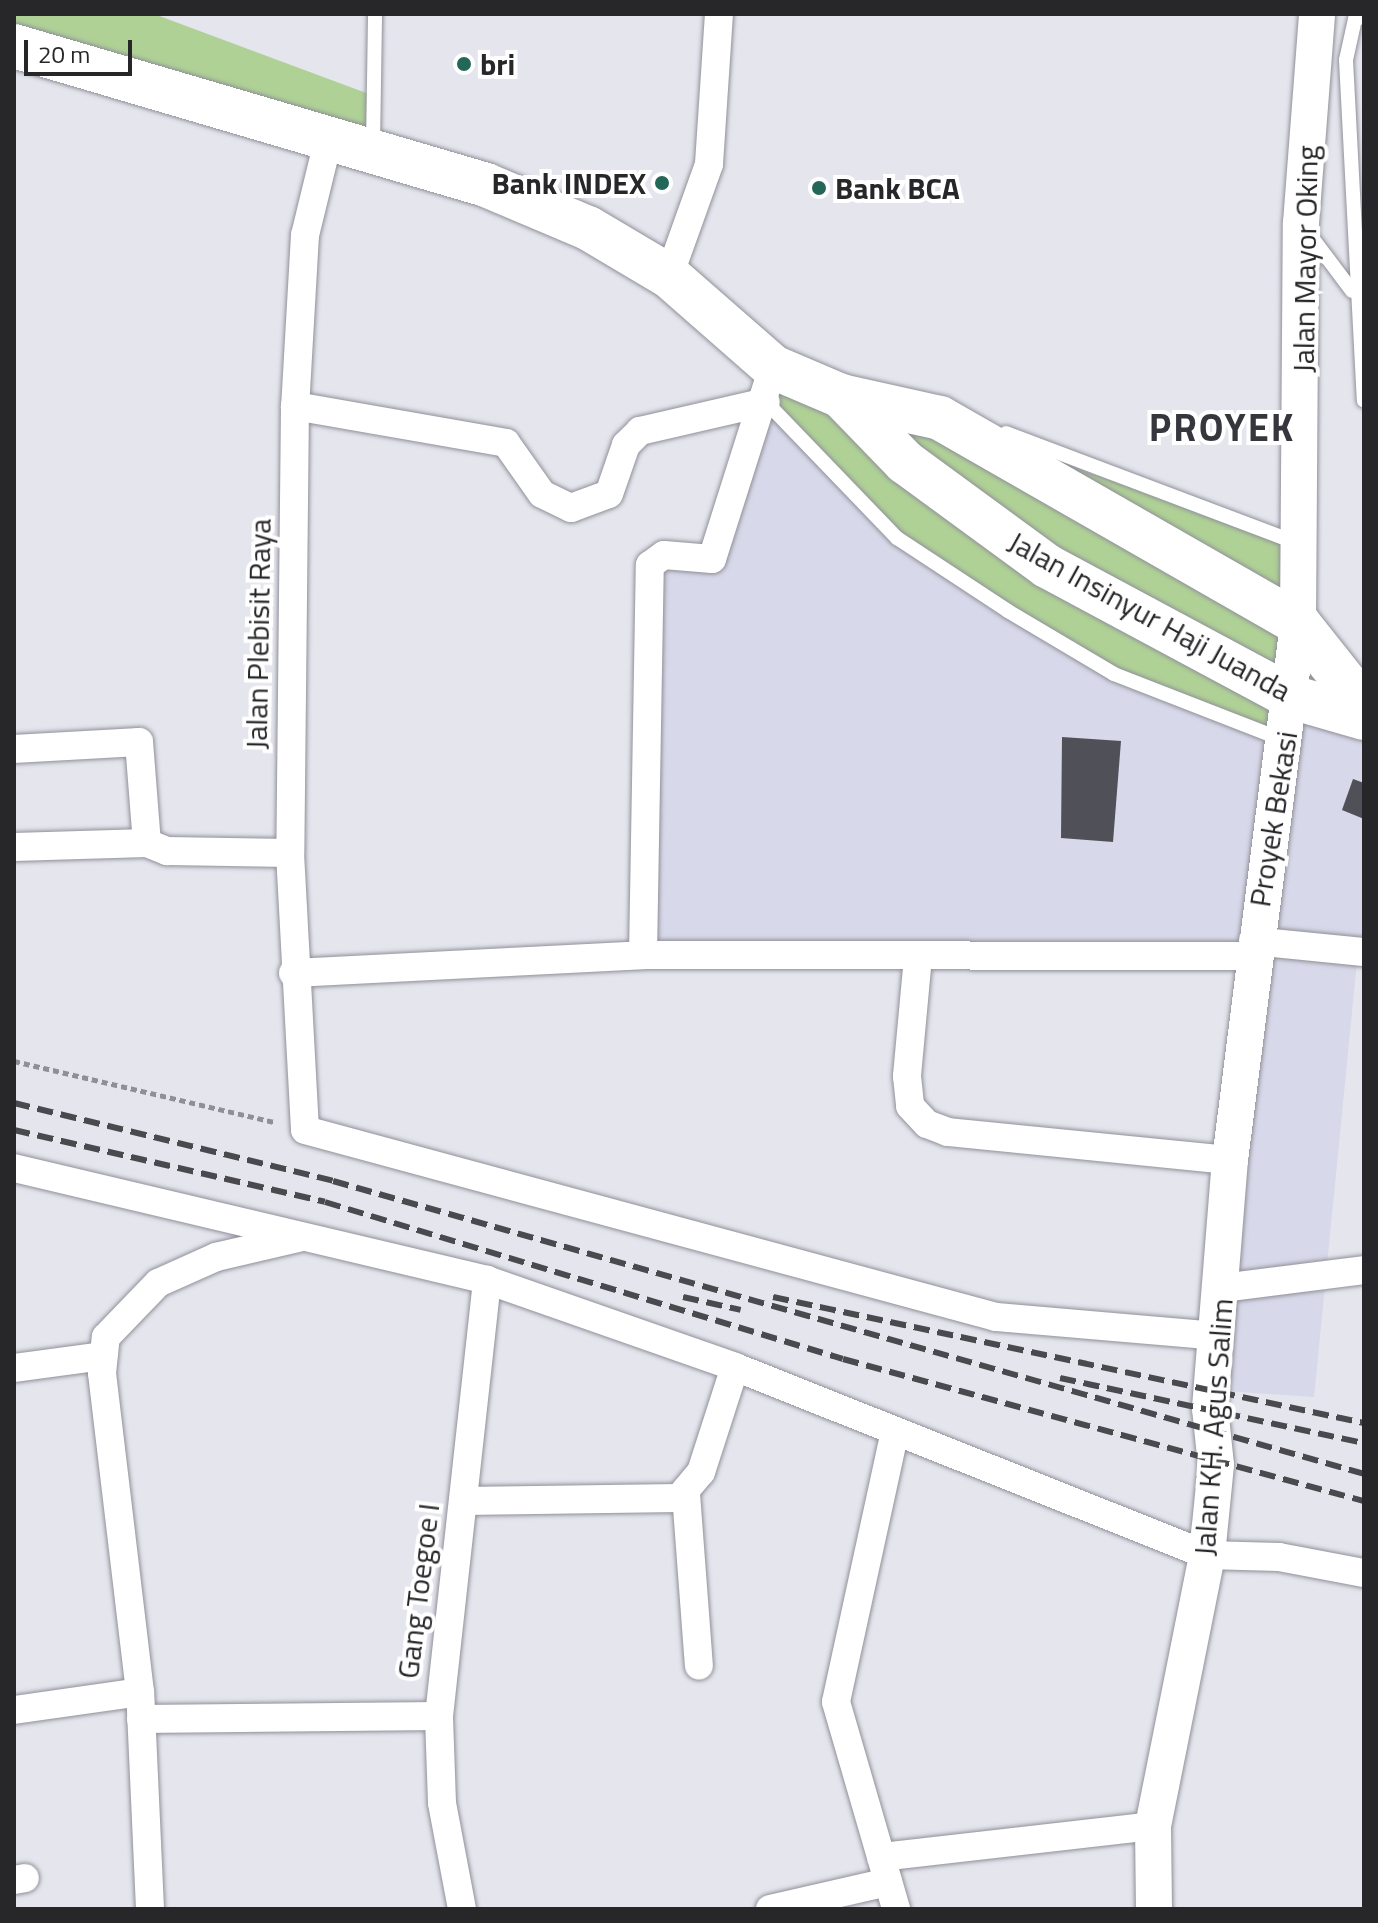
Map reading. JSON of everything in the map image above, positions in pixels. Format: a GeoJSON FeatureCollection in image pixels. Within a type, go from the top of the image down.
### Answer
{"type":"FeatureCollection","features":[{"type":"Feature","properties":{"kind":"main road","name":"Jalan Insinyur Haji Juanda"},"geometry":{"type":"LineString","coordinates":[[14,46],[328,141],[486,185],[588,228],[669,276],[769,384],[940,418],[1298,623],[1364,706]]}},
{"type":"Feature","properties":{"kind":"main road","name":"Jalan Insinyur Haji Juanda"},"geometry":{"type":"LineString","coordinates":[[841,396],[905,462],[1047,566],[1291,697],[1364,718]]}},
{"type":"Feature","properties":{"kind":"street"},"geometry":{"type":"LineString","coordinates":[[669,276],[709,164],[719,14]]}},
{"type":"Feature","properties":{"kind":"street","name":"Jalan Mayor Oking"},"geometry":{"type":"LineString","coordinates":[[1291,697],[1303,545],[1301,223],[1317,14]]}},
{"type":"Feature","properties":{"kind":"street","name":"Jalan Plebisit Raya"},"geometry":{"type":"LineString","coordinates":[[305,1130],[293,973],[290,853],[295,406],[305,235],[328,141]]}},
{"type":"Feature","properties":{"kind":"street"},"geometry":{"type":"LineString","coordinates":[[295,406],[506,443],[542,494],[571,508],[609,494],[626,445],[640,431],[769,384]]}},
{"type":"Feature","properties":{"kind":"street"},"geometry":{"type":"LineString","coordinates":[[643,955],[650,565],[664,555],[712,559],[769,384]]}},
{"type":"Feature","properties":{"kind":"street","name":"Proyek Bekasi"},"geometry":{"type":"LineString","coordinates":[[1252,949],[1291,697]]}},
{"type":"Feature","properties":{"kind":"street"},"geometry":{"type":"LineString","coordinates":[[14,749],[137,740],[147,843]]}},
{"type":"Feature","properties":{"kind":"street"},"geometry":{"type":"LineString","coordinates":[[14,847],[147,843],[167,851],[290,853]]}},
{"type":"Feature","properties":{"kind":"street"},"geometry":{"type":"LineString","coordinates":[[293,973],[643,955],[918,957],[1252,949],[1364,952]]}},
{"type":"Feature","properties":{"kind":"street","name":"Jalan KH. Agus Salim"},"geometry":{"type":"LineString","coordinates":[[1154,1909],[1153,1826],[1207,1555],[1217,1336],[1230,1160],[1252,949]]}},
{"type":"Feature","properties":{"kind":"street"},"geometry":{"type":"LineString","coordinates":[[918,957],[907,1076],[910,1106],[927,1124],[948,1132],[1230,1160]]}},
{"type":"Feature","properties":{"kind":"street"},"geometry":{"type":"LineString","coordinates":[[305,1130],[996,1317],[1217,1336]]}},
{"type":"Feature","properties":{"kind":"street"},"geometry":{"type":"LineString","coordinates":[[14,1168],[308,1235],[487,1280],[735,1367],[1207,1555],[1279,1557],[1364,1573]]}},
{"type":"Feature","properties":{"kind":"street"},"geometry":{"type":"LineString","coordinates":[[150,1909],[141,1706],[103,1356],[115,1321],[158,1283],[216,1257],[308,1235]]}},
{"type":"Feature","properties":{"kind":"street"},"geometry":{"type":"LineString","coordinates":[[1222,1288],[1364,1270]]}},
{"type":"Feature","properties":{"kind":"street","name":"Gang Toegoe I"},"geometry":{"type":"LineString","coordinates":[[462,1909],[442,1803],[439,1716],[487,1280]]}},
{"type":"Feature","properties":{"kind":"street"},"geometry":{"type":"LineString","coordinates":[[14,1368],[103,1356]]}},
{"type":"Feature","properties":{"kind":"street"},"geometry":{"type":"LineString","coordinates":[[699,1666],[686,1494],[701,1472],[735,1367]]}},
{"type":"Feature","properties":{"kind":"street"},"geometry":{"type":"LineString","coordinates":[[895,1431],[836,1702],[896,1909]]}},
{"type":"Feature","properties":{"kind":"street"},"geometry":{"type":"LineString","coordinates":[[463,1501],[640,1503],[686,1494]]}},
{"type":"Feature","properties":{"kind":"street"},"geometry":{"type":"LineString","coordinates":[[14,1710],[141,1706],[439,1716]]}},
{"type":"Feature","properties":{"kind":"street"},"geometry":{"type":"LineString","coordinates":[[770,1909],[884,1869],[1153,1826]]}},
{"type":"Feature","properties":{"kind":"lane"},"geometry":{"type":"LineString","coordinates":[[372,152],[375,14]]}},
{"type":"Feature","properties":{"kind":"lane"},"geometry":{"type":"LineString","coordinates":[[1364,17],[1355,19],[1346,60],[1353,291],[1364,401]]}},
{"type":"Feature","properties":{"kind":"lane"},"geometry":{"type":"LineString","coordinates":[[1301,223],[1353,291]]}},
{"type":"Feature","properties":{"kind":"lane"},"geometry":{"type":"LineString","coordinates":[[769,384],[897,538],[1008,611],[1114,674],[1285,741]]}},
{"type":"Feature","properties":{"kind":"lane"},"geometry":{"type":"LineString","coordinates":[[940,418],[976,422],[1303,545]]}},
{"type":"Feature","properties":{"kind":"path"},"geometry":{"type":"LineString","coordinates":[[14,1061],[305,1130]]}},
{"type":"Feature","properties":{"kind":"shaded area"},"geometry":{"type":"Polygon","coordinates":[[[766,402],[1291,697],[1364,718],[1364,952],[1358,951],[1314,1397],[1211,1390],[1251,956],[643,955],[650,565],[712,558],[766,402]]]}},
{"type":"Feature","properties":{"kind":"green space"},"geometry":{"type":"Polygon","coordinates":[[[14,14],[154,14],[377,97],[372,152],[14,46],[14,14]]]}},
{"type":"Feature","properties":{"kind":"green space"},"geometry":{"type":"Polygon","coordinates":[[[773,367],[1303,545],[1285,741],[1114,674],[897,538],[766,402],[773,367]]]}},
{"type":"Feature","properties":{"kind":"building"},"geometry":{"type":"Polygon","coordinates":[[[1062,737],[1121,741],[1113,842],[1061,838],[1062,737]]]}},
{"type":"Feature","properties":{"kind":"building"},"geometry":{"type":"Polygon","coordinates":[[[1353,779],[1364,783],[1364,819],[1342,810],[1353,779]]]}},
{"type":"Feature","properties":{"kind":"railway"},"geometry":{"type":"LineString","coordinates":[[14,1103],[333,1181],[1364,1474]]}},
{"type":"Feature","properties":{"kind":"railway"},"geometry":{"type":"LineString","coordinates":[[14,1130],[325,1202],[843,1359],[1364,1501]]}},
{"type":"Feature","properties":{"kind":"railway"},"geometry":{"type":"LineString","coordinates":[[683,1297],[741,1310]]}},
{"type":"Feature","properties":{"kind":"railway"},"geometry":{"type":"LineString","coordinates":[[773,1297],[1364,1423]]}},
{"type":"Feature","properties":{"kind":"railway"},"geometry":{"type":"LineString","coordinates":[[1060,1378],[1364,1443]]}},
{"type":"Feature","properties":{"kind":"place","name":"bri"},"geometry":{"type":"Point","coordinates":[464,64]}},
{"type":"Feature","properties":{"kind":"place","name":"Bank INDEX"},"geometry":{"type":"Point","coordinates":[662,183]}},
{"type":"Feature","properties":{"kind":"place","name":"Bank BCA"},"geometry":{"type":"Point","coordinates":[819,188]}},
{"type":"Feature","properties":{"kind":"district","name":"PROYEK"},"geometry":{"type":"Point","coordinates":[1222,428]}}]}
